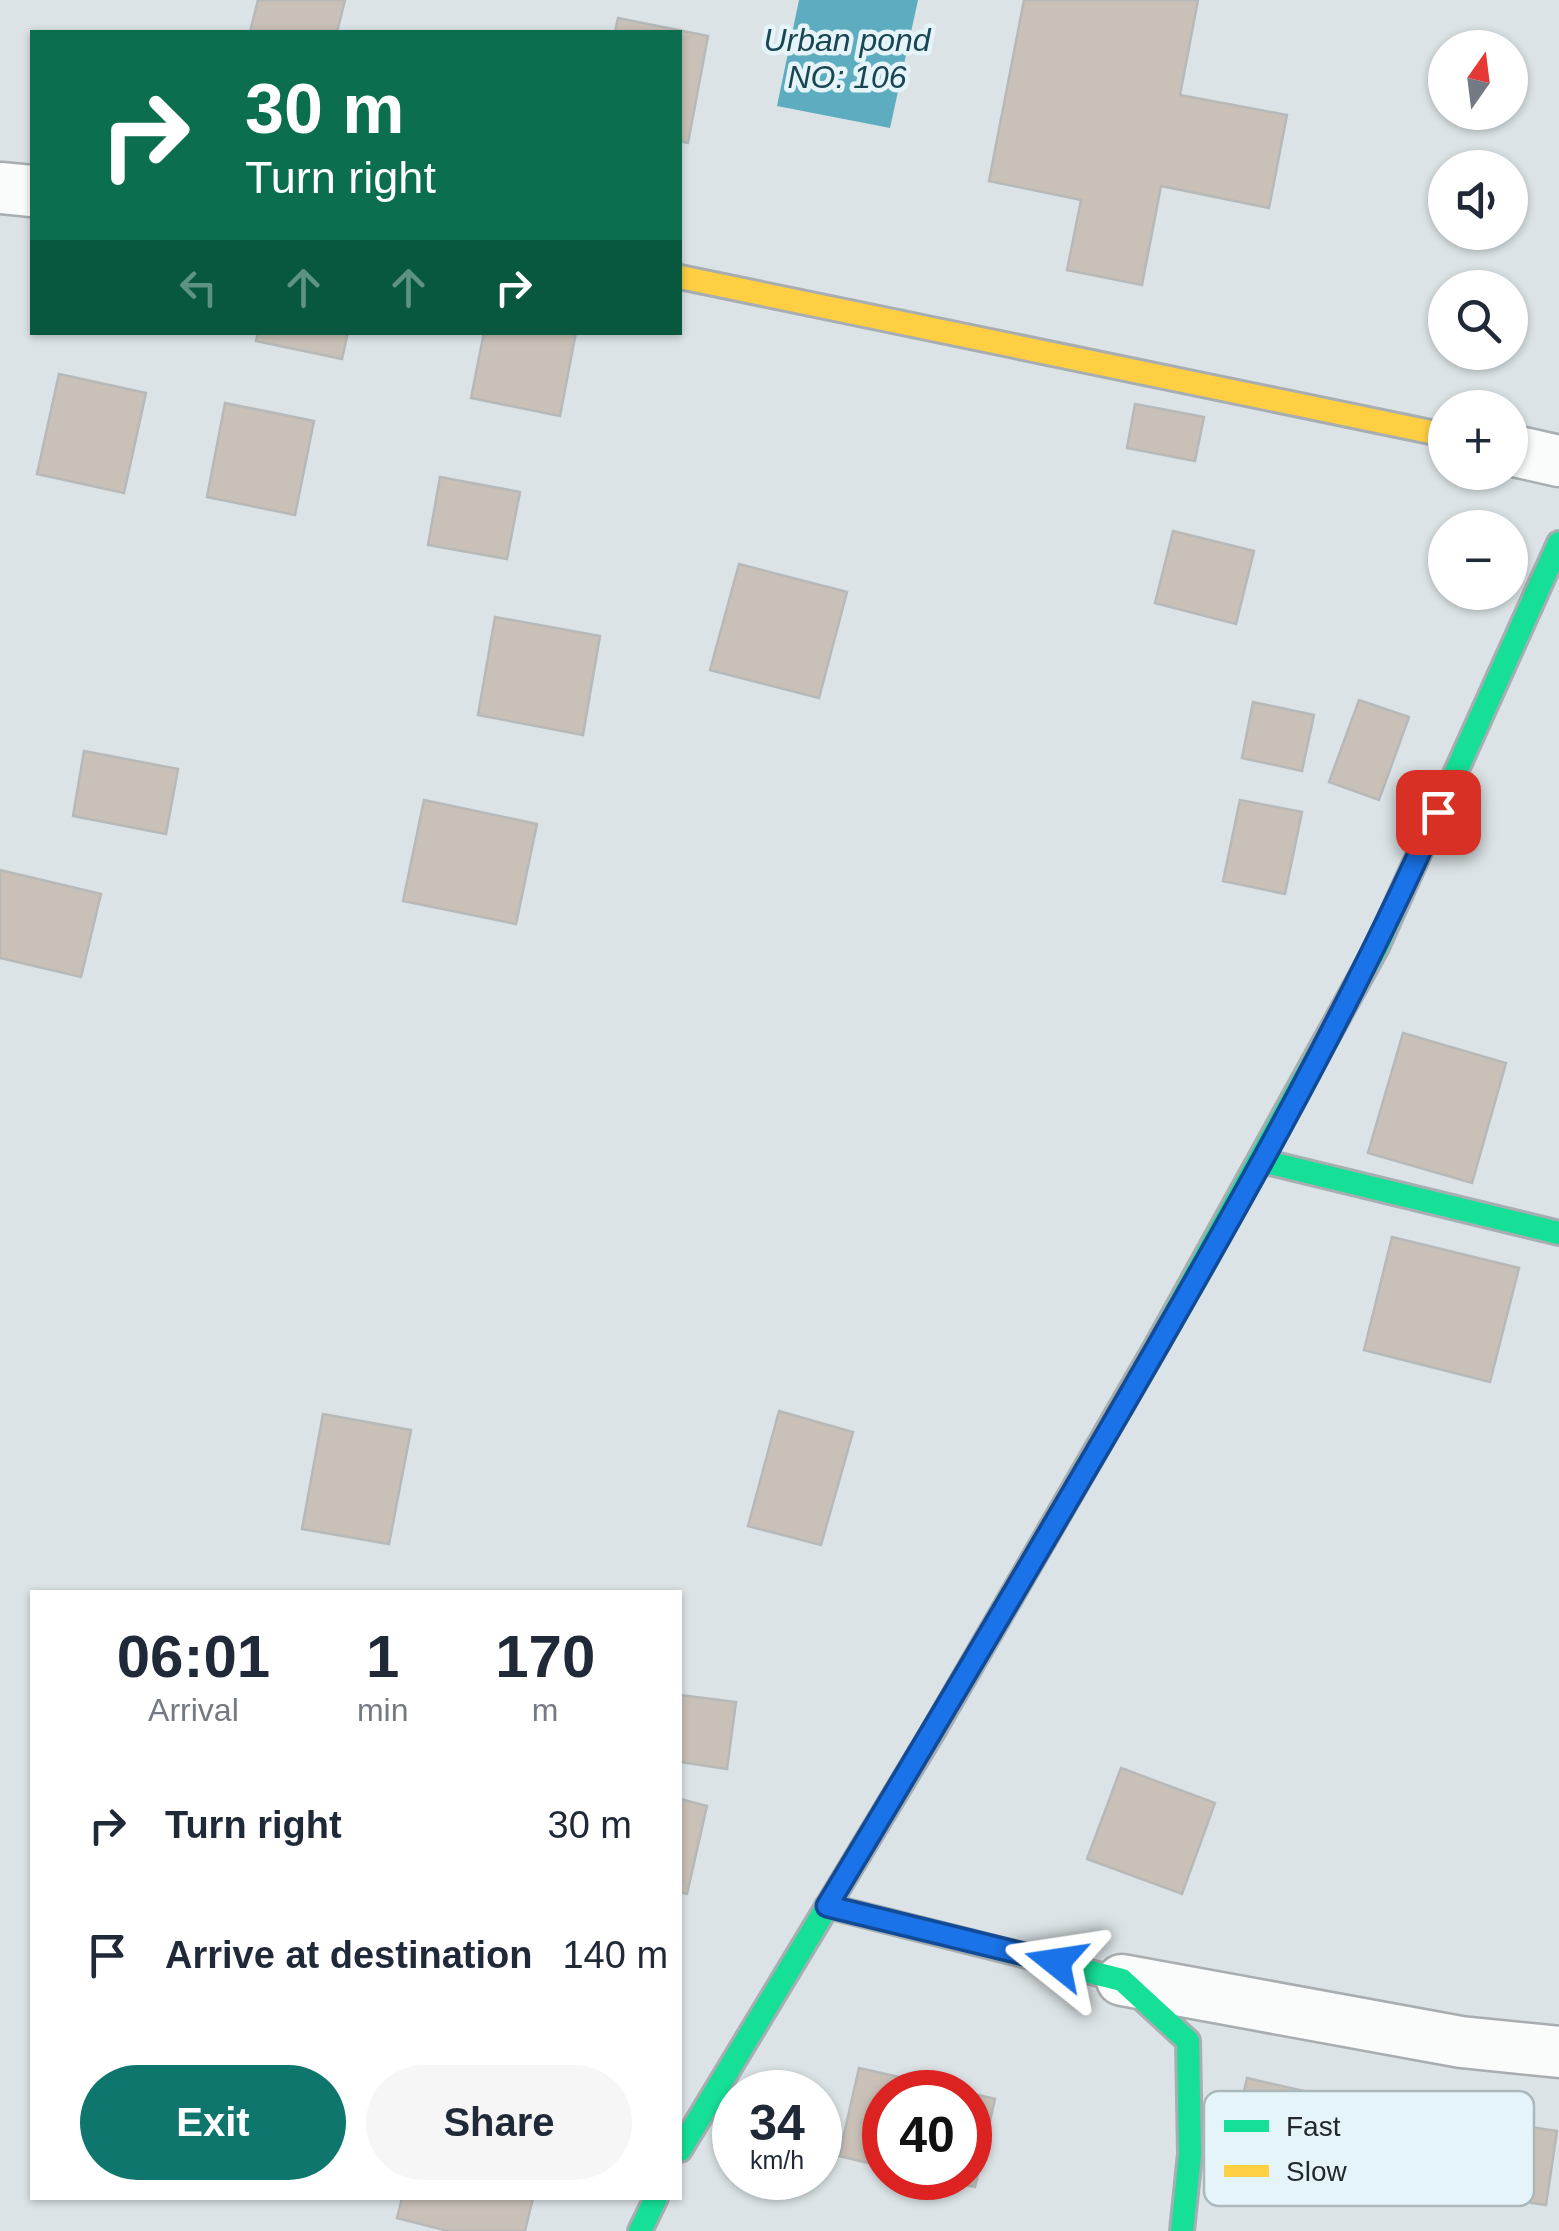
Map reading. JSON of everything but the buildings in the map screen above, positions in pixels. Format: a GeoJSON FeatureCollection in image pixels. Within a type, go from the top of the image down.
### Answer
{"type":"FeatureCollection","features":[{"type":"Feature","properties":{"kind":"main road"},"geometry":{"type":"LineString","coordinates":[[682,277],[1428,431]]}},
{"type":"Feature","properties":{"kind":"main road"},"geometry":{"type":"LineString","coordinates":[[682,2147],[973,1666],[1262,1161],[1378,947],[1559,543]]}},
{"type":"Feature","properties":{"kind":"main road"},"geometry":{"type":"LineString","coordinates":[[1262,1161],[1559,1234]]}},
{"type":"Feature","properties":{"kind":"main road"},"geometry":{"type":"LineString","coordinates":[[827,1906],[1122,1980],[1188,2041],[1190,2154],[1182,2231]]}},
{"type":"Feature","properties":{"kind":"main road"},"geometry":{"type":"LineString","coordinates":[[640,2231],[655,2200]]}},
{"type":"Feature","properties":{"kind":"street"},"geometry":{"type":"LineString","coordinates":[[0,188],[30,191]]}},
{"type":"Feature","properties":{"kind":"street"},"geometry":{"type":"LineString","coordinates":[[1528,454],[1559,461]]}},
{"type":"Feature","properties":{"kind":"street"},"geometry":{"type":"LineString","coordinates":[[1122,1980],[1460,2042],[1559,2052]]}},
{"type":"Feature","properties":{"kind":"water","name":"Urban pond NO: 106"},"geometry":{"type":"Polygon","coordinates":[[[799,0],[918,0],[890,128],[777,106],[799,0]]]}},
{"type":"Feature","properties":{"kind":"traffic: fast"},"geometry":{"type":"LineString","coordinates":[[1158,1343],[1377,947],[1559,543]]}},
{"type":"Feature","properties":{"kind":"traffic: fast"},"geometry":{"type":"LineString","coordinates":[[1262,1161],[1559,1233]]}},
{"type":"Feature","properties":{"kind":"traffic: fast"},"geometry":{"type":"LineString","coordinates":[[682,2147],[934,1730]]}},
{"type":"Feature","properties":{"kind":"traffic: fast"},"geometry":{"type":"LineString","coordinates":[[827,1906],[1122,1980],[1188,2041],[1190,2154],[1182,2231]]}},
{"type":"Feature","properties":{"kind":"traffic: fast"},"geometry":{"type":"LineString","coordinates":[[640,2231],[655,2200]]}},
{"type":"Feature","properties":{"kind":"traffic: slow"},"geometry":{"type":"LineString","coordinates":[[682,277],[1428,431]]}},
{"type":"Feature","properties":{"kind":"traffic: slow"},"geometry":{"type":"LineString","coordinates":[[934,1730],[1158,1343]]}},
{"type":"Feature","properties":{"kind":"route"},"geometry":{"type":"LineString","coordinates":[[1056,1962],[827,1906],[973,1666],[1220,1237],[1378,947],[1438,812]]}}]}
